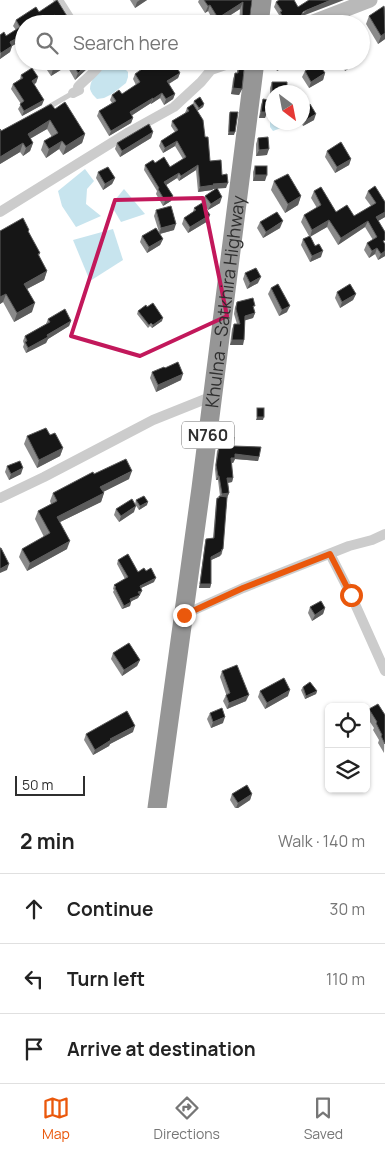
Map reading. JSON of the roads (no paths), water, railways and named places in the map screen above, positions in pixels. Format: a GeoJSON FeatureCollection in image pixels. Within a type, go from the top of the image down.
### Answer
{"type":"FeatureCollection","features":[{"type":"Feature","properties":{"kind":"highway"},"geometry":{"type":"LineString","coordinates":[[260,15],[262,0]]}},
{"type":"Feature","properties":{"kind":"highway","name":"Khulna - Satkhira Highway"},"geometry":{"type":"LineString","coordinates":[[157,808],[213,396],[254,70]]}},
{"type":"Feature","properties":{"kind":"street"},"geometry":{"type":"LineString","coordinates":[[58,0],[67,15]]}},
{"type":"Feature","properties":{"kind":"street"},"geometry":{"type":"LineString","coordinates":[[331,15],[370,0]]}},
{"type":"Feature","properties":{"kind":"street"},"geometry":{"type":"LineString","coordinates":[[72,94],[79,90],[78,87],[95,70]]}},
{"type":"Feature","properties":{"kind":"street"},"geometry":{"type":"LineString","coordinates":[[0,212],[129,132],[174,107],[211,70]]}},
{"type":"Feature","properties":{"kind":"street"},"geometry":{"type":"LineString","coordinates":[[0,498],[153,420],[213,396]]}},
{"type":"Feature","properties":{"kind":"street"},"geometry":{"type":"LineString","coordinates":[[184,615],[243,588],[349,546],[372,540],[385,534]]}},
{"type":"Feature","properties":{"kind":"street"},"geometry":{"type":"LineString","coordinates":[[330,554],[351,595],[385,671]]}},
{"type":"Feature","properties":{"kind":"lane"},"geometry":{"type":"LineString","coordinates":[[42,110],[72,94]]}},
{"type":"Feature","properties":{"kind":"water"},"geometry":{"type":"Polygon","coordinates":[[[102,70],[126,70],[128,72],[126,83],[112,94],[97,99],[90,89],[95,76],[102,70]]]}},
{"type":"Feature","properties":{"kind":"water"},"geometry":{"type":"Polygon","coordinates":[[[85,169],[94,181],[87,189],[86,204],[101,216],[76,227],[62,206],[58,191],[85,169]]]}},
{"type":"Feature","properties":{"kind":"water"},"geometry":{"type":"Polygon","coordinates":[[[124,189],[145,214],[121,222],[111,205],[124,189]]]}},
{"type":"Feature","properties":{"kind":"water"},"geometry":{"type":"Polygon","coordinates":[[[113,229],[123,260],[90,281],[73,240],[113,229]]]}}]}
